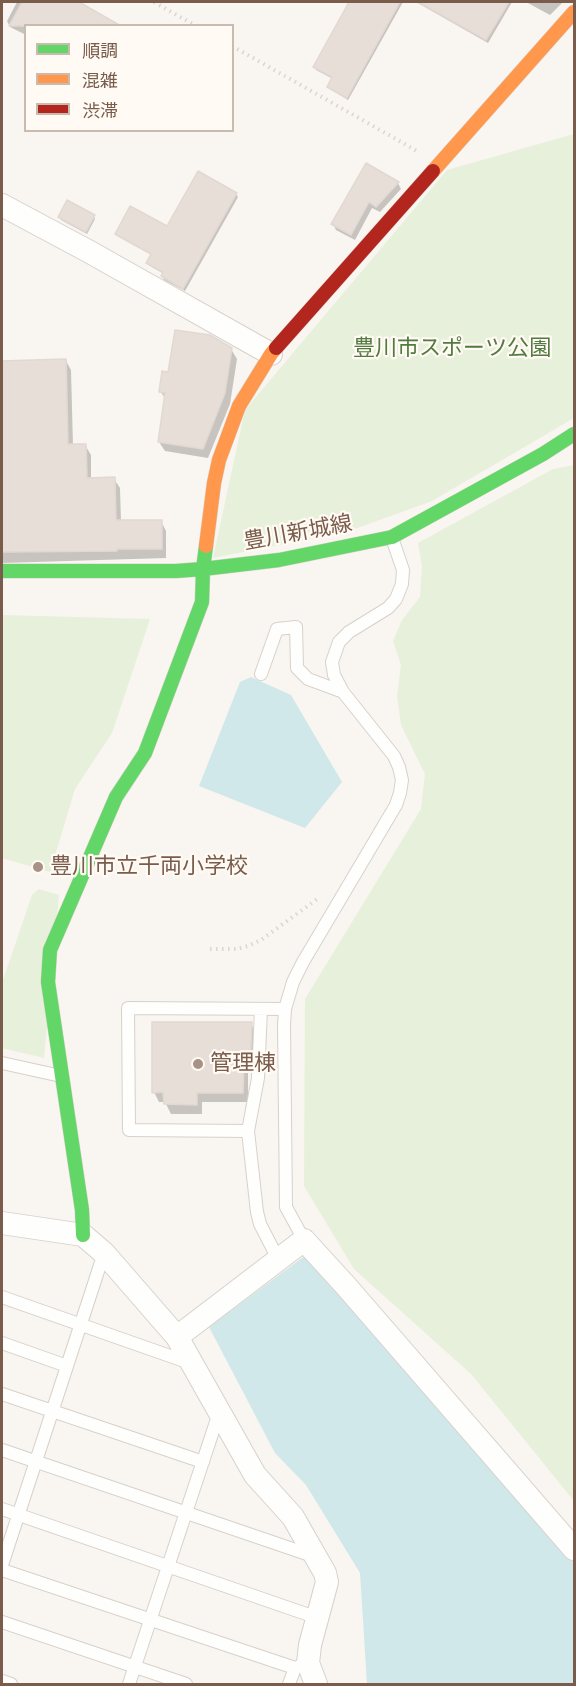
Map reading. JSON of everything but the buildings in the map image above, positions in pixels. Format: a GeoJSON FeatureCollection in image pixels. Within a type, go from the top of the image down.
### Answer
{"type":"FeatureCollection","features":[{"type":"Feature","properties":{"kind":"street"},"geometry":{"type":"LineString","coordinates":[[83,1235],[82,1210],[48,982],[50,950],[116,797],[145,753],[202,602],[203,569],[219,460],[239,406],[271,354],[574,12]]}},
{"type":"Feature","properties":{"kind":"street"},"geometry":{"type":"LineString","coordinates":[[2,205],[271,354]]}},
{"type":"Feature","properties":{"kind":"street","name":"豊川新城線"},"geometry":{"type":"LineString","coordinates":[[2,571],[203,569],[279,560],[392,537],[543,454],[574,434]]}},
{"type":"Feature","properties":{"kind":"street"},"geometry":{"type":"LineString","coordinates":[[543,454],[574,450]]}},
{"type":"Feature","properties":{"kind":"street"},"geometry":{"type":"LineString","coordinates":[[2,1222],[83,1235],[104,1253],[177,1337],[255,1475],[293,1517],[316,1557],[327,1582],[310,1646],[301,1665],[316,1684]]}},
{"type":"Feature","properties":{"kind":"street"},"geometry":{"type":"LineString","coordinates":[[177,1337],[304,1240],[574,1549]]}},
{"type":"Feature","properties":{"kind":"lane"},"geometry":{"type":"LineString","coordinates":[[304,1240],[286,1207],[285,1009],[293,982],[303,962],[396,805],[400,793],[402,780],[394,756],[343,692],[334,675],[333,662],[339,642],[349,632],[388,608],[396,599],[402,584],[403,570],[392,537]]}},
{"type":"Feature","properties":{"kind":"lane"},"geometry":{"type":"LineString","coordinates":[[261,674],[277,629],[296,627],[297,668],[308,679],[343,692]]}},
{"type":"Feature","properties":{"kind":"lane"},"geometry":{"type":"LineString","coordinates":[[248,1131],[129,1130],[128,1008],[285,1009]]}},
{"type":"Feature","properties":{"kind":"lane"},"geometry":{"type":"LineString","coordinates":[[261,1008],[258,1078],[248,1131],[257,1212],[260,1224],[278,1259]]}},
{"type":"Feature","properties":{"kind":"lane"},"geometry":{"type":"LineString","coordinates":[[2,1064],[62,1076]]}},
{"type":"Feature","properties":{"kind":"lane"},"geometry":{"type":"LineString","coordinates":[[2,1565],[104,1253]]}},
{"type":"Feature","properties":{"kind":"lane"},"geometry":{"type":"LineString","coordinates":[[2,1297],[192,1364]]}},
{"type":"Feature","properties":{"kind":"lane"},"geometry":{"type":"LineString","coordinates":[[2,1343],[67,1366]]}},
{"type":"Feature","properties":{"kind":"lane"},"geometry":{"type":"LineString","coordinates":[[2,1394],[203,1462]]}},
{"type":"Feature","properties":{"kind":"lane"},"geometry":{"type":"LineString","coordinates":[[129,1684],[219,1413]]}},
{"type":"Feature","properties":{"kind":"lane"},"geometry":{"type":"LineString","coordinates":[[2,1450],[316,1557]]}},
{"type":"Feature","properties":{"kind":"lane"},"geometry":{"type":"LineString","coordinates":[[2,1509],[318,1618]]}},
{"type":"Feature","properties":{"kind":"lane"},"geometry":{"type":"LineString","coordinates":[[2,1570],[150,1620],[301,1665],[289,1684]]}},
{"type":"Feature","properties":{"kind":"lane"},"geometry":{"type":"LineString","coordinates":[[2,1622],[186,1684]]}},
{"type":"Feature","properties":{"kind":"lane"},"geometry":{"type":"LineString","coordinates":[[2,1681],[11,1684]]}},
{"type":"Feature","properties":{"kind":"path"},"geometry":{"type":"LineString","coordinates":[[154,2],[192,24]]}},
{"type":"Feature","properties":{"kind":"path"},"geometry":{"type":"LineString","coordinates":[[234,47],[441,164]]}},
{"type":"Feature","properties":{"kind":"path"},"geometry":{"type":"LineString","coordinates":[[210,949],[237,949],[255,943],[354,875]]}},
{"type":"Feature","properties":{"kind":"green space","name":"豊川市スポーツ公園"},"geometry":{"type":"Polygon","coordinates":[[[574,134],[574,418],[432,501],[349,531],[213,558],[245,410],[447,170],[574,134]]]}},
{"type":"Feature","properties":{"kind":"green space"},"geometry":{"type":"Polygon","coordinates":[[[574,465],[574,1501],[471,1374],[354,1269],[304,1186],[305,999],[421,809],[425,774],[401,725],[397,696],[401,665],[393,641],[402,620],[420,597],[422,566],[418,543],[553,469],[574,465]]]}},
{"type":"Feature","properties":{"kind":"green space"},"geometry":{"type":"Polygon","coordinates":[[[2,615],[150,619],[112,733],[75,789],[50,872],[2,858],[2,615]]]}},
{"type":"Feature","properties":{"kind":"green space"},"geometry":{"type":"Polygon","coordinates":[[[39,889],[59,895],[44,1058],[2,1048],[2,983],[32,895],[39,889]]]}},
{"type":"Feature","properties":{"kind":"water"},"geometry":{"type":"Polygon","coordinates":[[[251,677],[291,695],[342,782],[305,828],[199,786],[240,682],[251,677]]]}},
{"type":"Feature","properties":{"kind":"water"},"geometry":{"type":"Polygon","coordinates":[[[310,1252],[574,1560],[574,1684],[367,1684],[360,1573],[306,1485],[275,1453],[209,1327],[310,1252]]]}},
{"type":"Feature","properties":{"kind":"traffic: fast"},"geometry":{"type":"LineString","coordinates":[[2,571],[203,569],[279,560],[392,537],[543,454],[574,434]]}},
{"type":"Feature","properties":{"kind":"traffic: fast"},"geometry":{"type":"LineString","coordinates":[[83,1235],[82,1210],[48,982],[50,950],[116,797],[145,753],[202,602],[206,546]]}},
{"type":"Feature","properties":{"kind":"traffic: slow"},"geometry":{"type":"LineString","coordinates":[[433,171],[574,12]]}},
{"type":"Feature","properties":{"kind":"traffic: slow"},"geometry":{"type":"LineString","coordinates":[[206,546],[219,460],[239,406],[276,348]]}},
{"type":"Feature","properties":{"kind":"traffic: jam"},"geometry":{"type":"LineString","coordinates":[[276,348],[433,171]]}},
{"type":"Feature","properties":{"kind":"place","name":"豊川市立千両小学校"},"geometry":{"type":"Point","coordinates":[38,867]}},
{"type":"Feature","properties":{"kind":"place","name":"管理棟"},"geometry":{"type":"Point","coordinates":[198,1064]}}]}
